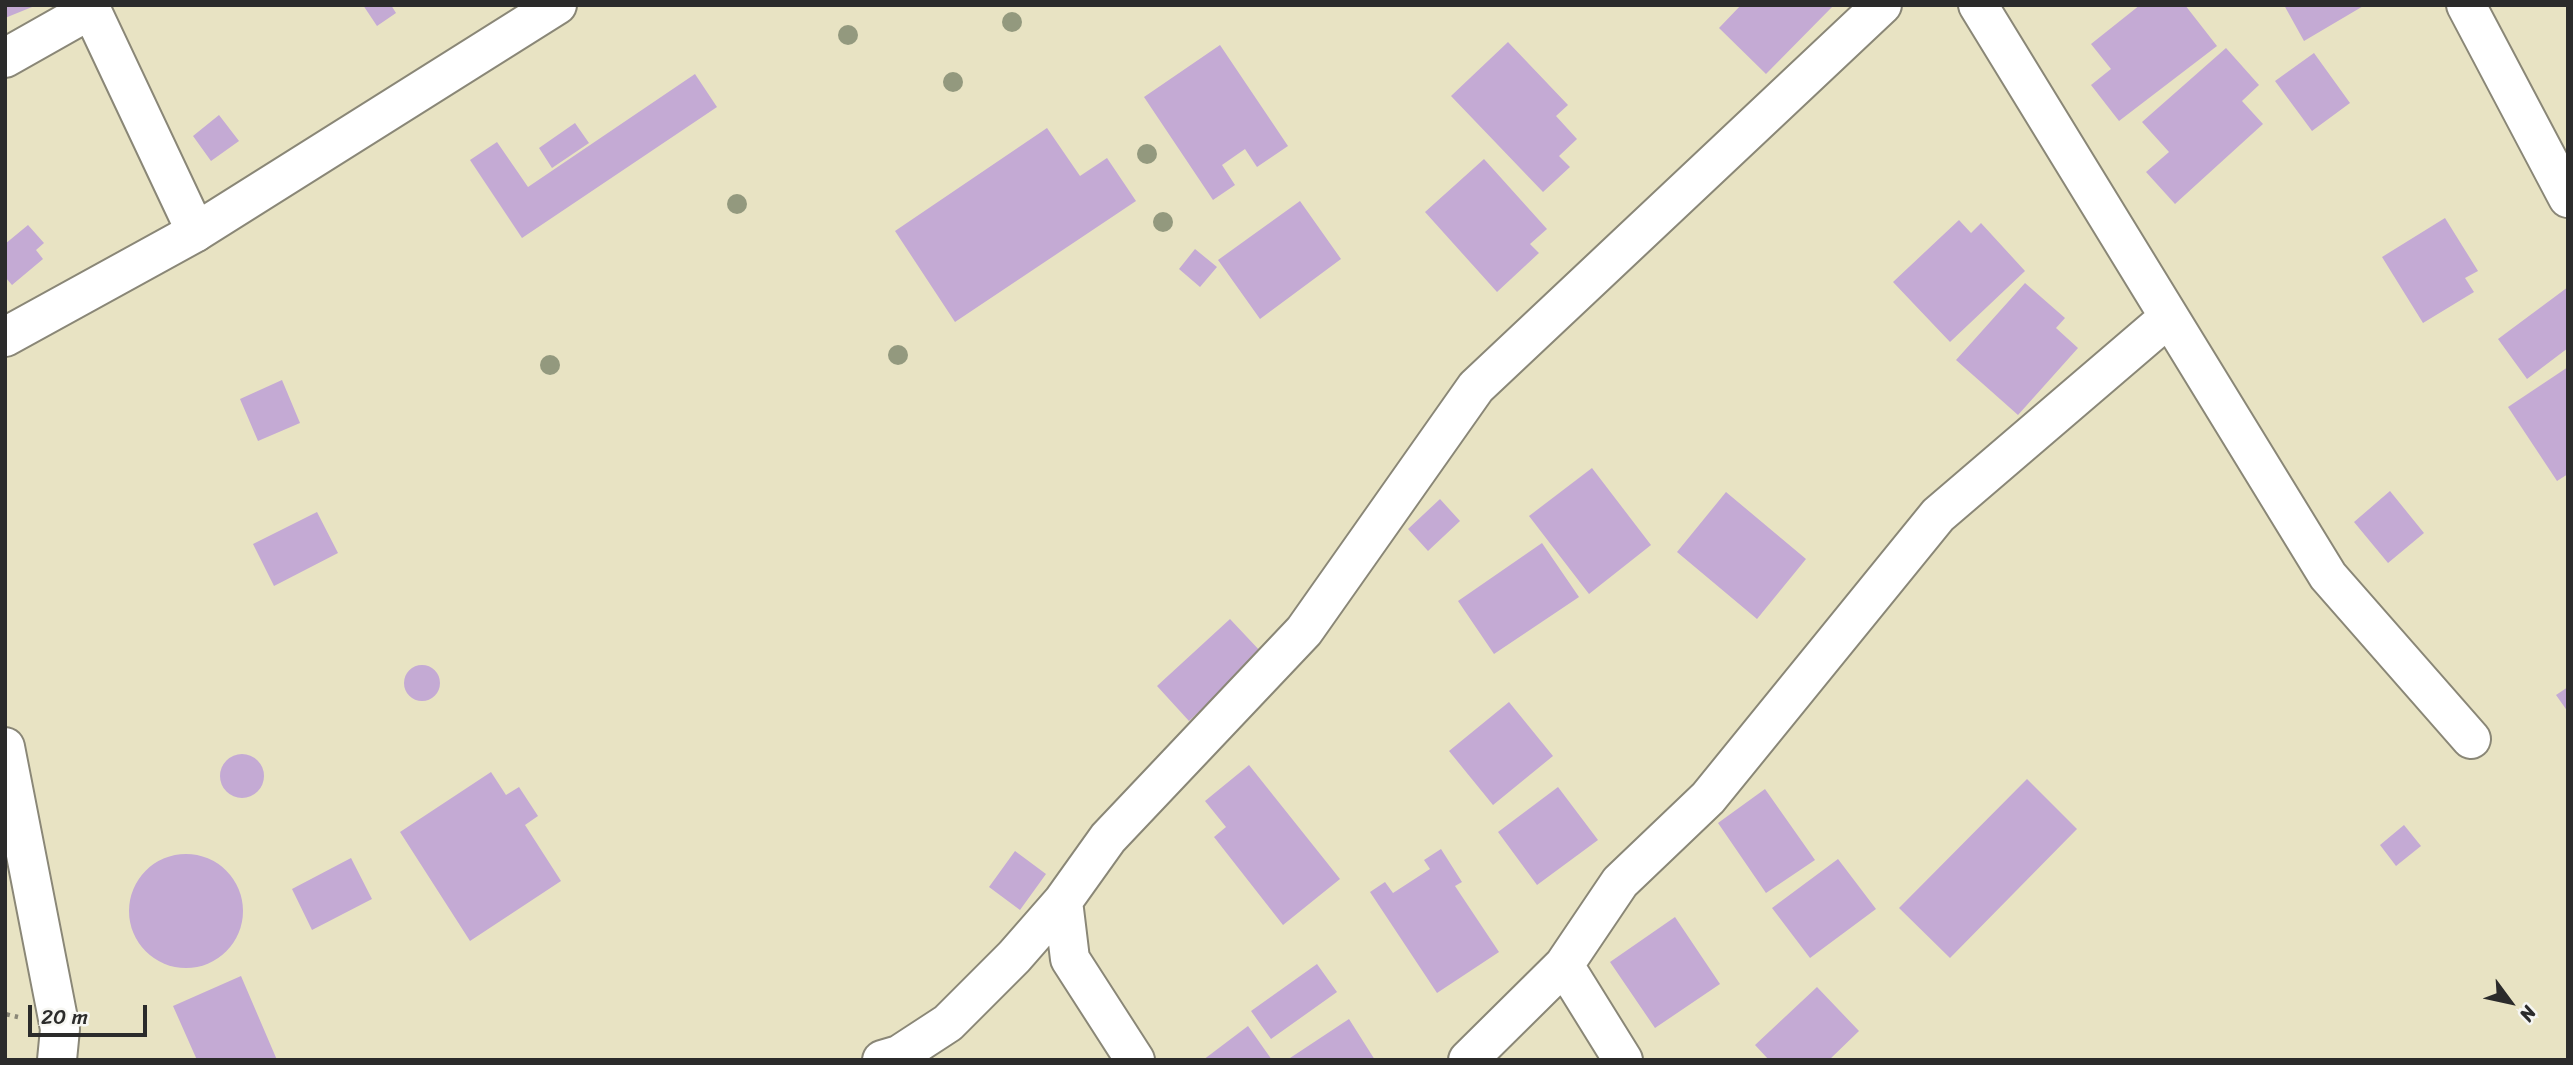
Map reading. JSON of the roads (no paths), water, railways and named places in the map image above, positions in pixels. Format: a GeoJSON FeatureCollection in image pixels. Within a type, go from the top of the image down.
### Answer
{"type":"FeatureCollection","features":[{"type":"Feature","properties":{"kind":"street"},"geometry":{"type":"LineString","coordinates":[[5,337],[196,232],[557,5]]}},
{"type":"Feature","properties":{"kind":"street"},"geometry":{"type":"LineString","coordinates":[[882,1060],[898,1055],[948,1023],[1014,957],[1063,901],[1108,838],[1304,631],[1476,387],[1882,5]]}},
{"type":"Feature","properties":{"kind":"street"},"geometry":{"type":"LineString","coordinates":[[1978,5],[2329,576],[2471,739]]}},
{"type":"Feature","properties":{"kind":"street"},"geometry":{"type":"LineString","coordinates":[[2466,5],[2568,198]]}},
{"type":"Feature","properties":{"kind":"street"},"geometry":{"type":"LineString","coordinates":[[5,58],[89,7],[196,232]]}},
{"type":"Feature","properties":{"kind":"street"},"geometry":{"type":"LineString","coordinates":[[1468,1060],[1564,965],[1620,883],[1708,798],[1938,515],[2168,318]]}},
{"type":"Feature","properties":{"kind":"street"},"geometry":{"type":"LineString","coordinates":[[5,747],[38,902],[60,1030],[57,1060]]}},
{"type":"Feature","properties":{"kind":"street"},"geometry":{"type":"LineString","coordinates":[[1063,901],[1070,958],[1135,1060]]}},
{"type":"Feature","properties":{"kind":"street"},"geometry":{"type":"LineString","coordinates":[[1564,965],[1623,1060]]}}]}
